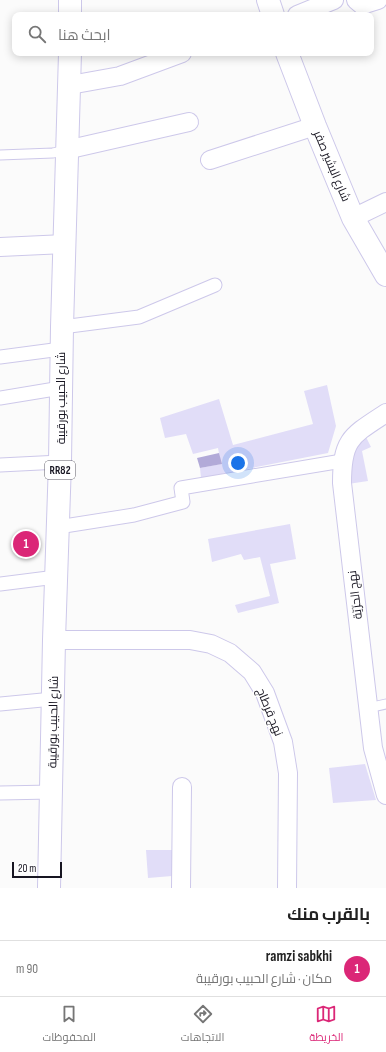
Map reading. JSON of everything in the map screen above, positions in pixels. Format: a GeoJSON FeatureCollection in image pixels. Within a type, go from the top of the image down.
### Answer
{"type":"FeatureCollection","features":[{"type":"Feature","properties":{"kind":"main road"},"geometry":{"type":"LineString","coordinates":[[70,0],[70,12]]}},
{"type":"Feature","properties":{"kind":"main road"},"geometry":{"type":"LineString","coordinates":[[268,0],[272,12]]}},
{"type":"Feature","properties":{"kind":"main road","name":"شارع الحبيب بورقيبة"},"geometry":{"type":"LineString","coordinates":[[49,888],[54,640],[62,388],[61,349],[65,244],[66,150],[70,85],[70,56]]}},
{"type":"Feature","properties":{"kind":"main road","name":"شارع البشير صفر"},"geometry":{"type":"LineString","coordinates":[[288,56],[315,126],[354,218],[386,275]]}},
{"type":"Feature","properties":{"kind":"street"},"geometry":{"type":"LineString","coordinates":[[304,12],[334,0]]}},
{"type":"Feature","properties":{"kind":"street"},"geometry":{"type":"LineString","coordinates":[[356,0],[362,5],[378,0]]}},
{"type":"Feature","properties":{"kind":"street"},"geometry":{"type":"LineString","coordinates":[[70,85],[120,76],[174,56]]}},
{"type":"Feature","properties":{"kind":"street"},"geometry":{"type":"LineString","coordinates":[[66,150],[189,122]]}},
{"type":"Feature","properties":{"kind":"street"},"geometry":{"type":"LineString","coordinates":[[210,160],[315,126]]}},
{"type":"Feature","properties":{"kind":"street"},"geometry":{"type":"LineString","coordinates":[[354,218],[386,202]]}},
{"type":"Feature","properties":{"kind":"street"},"geometry":{"type":"LineString","coordinates":[[0,247],[65,244]]}},
{"type":"Feature","properties":{"kind":"street"},"geometry":{"type":"LineString","coordinates":[[62,328],[139,317],[215,285]]}},
{"type":"Feature","properties":{"kind":"street"},"geometry":{"type":"LineString","coordinates":[[0,357],[61,349]]}},
{"type":"Feature","properties":{"kind":"street"},"geometry":{"type":"LineString","coordinates":[[0,398],[62,388]]}},
{"type":"Feature","properties":{"kind":"street","name":"نهج الحرّيّة"},"geometry":{"type":"LineString","coordinates":[[386,413],[357,432],[346,444],[342,461],[342,483],[373,748],[386,795]]}},
{"type":"Feature","properties":{"kind":"street"},"geometry":{"type":"LineString","coordinates":[[58,527],[134,515],[183,502],[181,488],[342,461]]}},
{"type":"Feature","properties":{"kind":"street"},"geometry":{"type":"LineString","coordinates":[[0,465],[60,462]]}},
{"type":"Feature","properties":{"kind":"street"},"geometry":{"type":"LineString","coordinates":[[0,584],[56,577]]}},
{"type":"Feature","properties":{"kind":"street","name":"نهج قرطاج"},"geometry":{"type":"LineString","coordinates":[[54,640],[190,640],[211,644],[230,652],[252,672],[265,693],[283,742],[288,773],[287,888]]}},
{"type":"Feature","properties":{"kind":"street"},"geometry":{"type":"LineString","coordinates":[[0,704],[53,699]]}},
{"type":"Feature","properties":{"kind":"street"},"geometry":{"type":"LineString","coordinates":[[181,888],[182,787]]}},
{"type":"Feature","properties":{"kind":"street"},"geometry":{"type":"LineString","coordinates":[[0,793],[52,792]]}},
{"type":"Feature","properties":{"kind":"lane"},"geometry":{"type":"LineString","coordinates":[[0,155],[53,153],[66,150]]}},
{"type":"Feature","properties":{"kind":"lane"},"geometry":{"type":"LineString","coordinates":[[368,708],[386,704]]}},
{"type":"Feature","properties":{"kind":"shaded area"},"geometry":{"type":"Polygon","coordinates":[[[327,385],[336,426],[328,453],[201,478],[200,468],[221,464],[218,448],[193,454],[186,434],[165,438],[160,418],[219,399],[233,445],[313,424],[304,391],[327,385]]]}},
{"type":"Feature","properties":{"kind":"shaded area"},"geometry":{"type":"Polygon","coordinates":[[[366,437],[371,447],[362,451],[368,481],[348,484],[348,471],[351,459],[357,447],[366,437]]]}},
{"type":"Feature","properties":{"kind":"shaded area"},"geometry":{"type":"Polygon","coordinates":[[[219,453],[222,464],[200,468],[197,458],[219,453]]]}},
{"type":"Feature","properties":{"kind":"shaded area"},"geometry":{"type":"Polygon","coordinates":[[[290,524],[296,559],[270,564],[279,603],[238,613],[235,605],[270,596],[260,557],[244,560],[241,554],[212,562],[208,539],[290,524]]]}},
{"type":"Feature","properties":{"kind":"shaded area"},"geometry":{"type":"Polygon","coordinates":[[[365,764],[376,800],[333,803],[329,768],[365,764]]]}},
{"type":"Feature","properties":{"kind":"shaded area"},"geometry":{"type":"Polygon","coordinates":[[[146,850],[173,850],[172,876],[148,878],[146,850]]]}},
{"type":"Feature","properties":{"kind":"place","name":"ramzi sabkhi"},"geometry":{"type":"Point","coordinates":[26,544]}}]}
